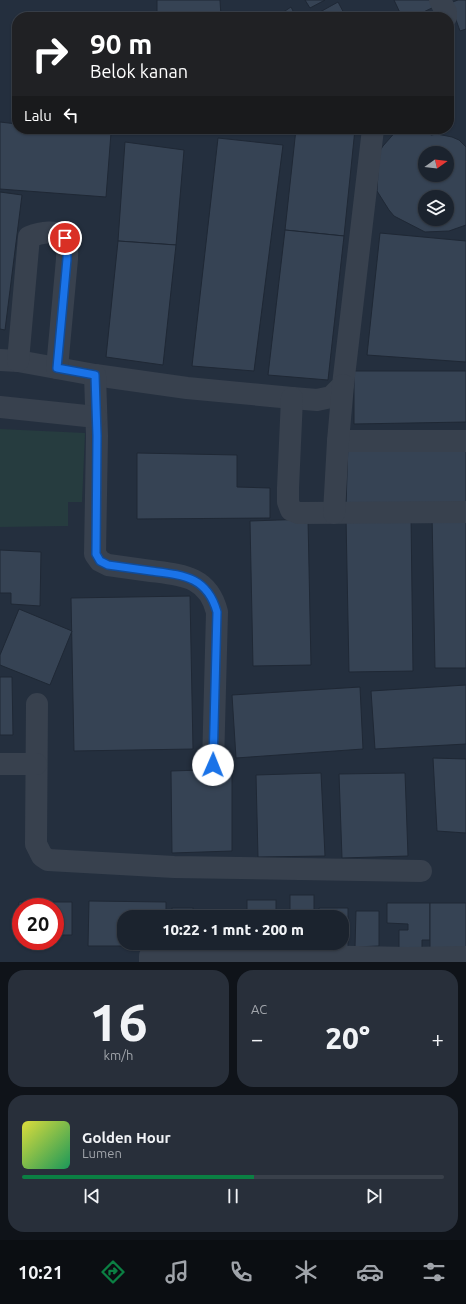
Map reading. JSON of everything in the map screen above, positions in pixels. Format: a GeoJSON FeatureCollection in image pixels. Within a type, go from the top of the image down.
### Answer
{"type":"FeatureCollection","features":[{"type":"Feature","properties":{"kind":"street"},"geometry":{"type":"LineString","coordinates":[[440,0],[446,12]]}},
{"type":"Feature","properties":{"kind":"street"},"geometry":{"type":"LineString","coordinates":[[334,512],[343,385],[372,134]]}},
{"type":"Feature","properties":{"kind":"street"},"geometry":{"type":"LineString","coordinates":[[57,368],[67,245],[65,238],[59,234],[44,232],[29,237],[9,360],[95,375],[187,388],[317,400],[332,397],[343,385]]}},
{"type":"Feature","properties":{"kind":"street"},"geometry":{"type":"LineString","coordinates":[[95,375],[96,554],[100,561],[108,565],[190,577],[205,590],[214,603],[217,612],[213,765]]}},
{"type":"Feature","properties":{"kind":"street"},"geometry":{"type":"LineString","coordinates":[[292,398],[288,488],[288,502],[291,510],[298,513],[466,512]]}},
{"type":"Feature","properties":{"kind":"street"},"geometry":{"type":"LineString","coordinates":[[0,407],[96,417]]}},
{"type":"Feature","properties":{"kind":"street"},"geometry":{"type":"LineString","coordinates":[[338,441],[466,441]]}},
{"type":"Feature","properties":{"kind":"street"},"geometry":{"type":"LineString","coordinates":[[37,704],[36,844],[42,856],[48,860],[174,867],[421,871]]}},
{"type":"Feature","properties":{"kind":"street"},"geometry":{"type":"LineString","coordinates":[[0,764],[36,764]]}},
{"type":"Feature","properties":{"kind":"street"},"geometry":{"type":"LineString","coordinates":[[153,957],[408,960],[466,957]]}},
{"type":"Feature","properties":{"kind":"green space"},"geometry":{"type":"Polygon","coordinates":[[[0,429],[85,433],[82,502],[68,502],[68,526],[0,527],[0,429]]]}},
{"type":"Feature","properties":{"kind":"building"},"geometry":{"type":"Polygon","coordinates":[[[157,0],[220,0],[221,12],[157,12],[157,0]]]}},
{"type":"Feature","properties":{"kind":"building"},"geometry":{"type":"Polygon","coordinates":[[[305,0],[325,0],[310,8],[305,0]]]}},
{"type":"Feature","properties":{"kind":"building"},"geometry":{"type":"Polygon","coordinates":[[[394,0],[431,0],[434,7],[424,12],[400,12],[394,0]]]}},
{"type":"Feature","properties":{"kind":"building"},"geometry":{"type":"Polygon","coordinates":[[[458,0],[466,0],[466,29],[460,31],[450,3],[458,0]]]}},
{"type":"Feature","properties":{"kind":"building"},"geometry":{"type":"Polygon","coordinates":[[[338,2],[343,12],[320,12],[338,2]]]}},
{"type":"Feature","properties":{"kind":"building"},"geometry":{"type":"Polygon","coordinates":[[[291,7],[294,12],[284,12],[291,7]]]}},
{"type":"Feature","properties":{"kind":"building"},"geometry":{"type":"Polygon","coordinates":[[[0,122],[12,123],[12,134],[111,134],[106,197],[0,189],[0,122]]]}},
{"type":"Feature","properties":{"kind":"building"},"geometry":{"type":"Polygon","coordinates":[[[295,134],[354,134],[344,236],[285,230],[295,134]]]}},
{"type":"Feature","properties":{"kind":"building"},"geometry":{"type":"Polygon","coordinates":[[[394,134],[437,134],[459,140],[466,147],[466,225],[449,231],[425,232],[394,216],[377,191],[379,152],[394,134]]]}},
{"type":"Feature","properties":{"kind":"building"},"geometry":{"type":"Polygon","coordinates":[[[218,138],[283,145],[254,371],[192,366],[218,138]]]}},
{"type":"Feature","properties":{"kind":"building"},"geometry":{"type":"Polygon","coordinates":[[[125,142],[184,150],[176,245],[118,241],[125,142]]]}},
{"type":"Feature","properties":{"kind":"building"},"geometry":{"type":"Polygon","coordinates":[[[0,192],[22,195],[5,330],[0,329],[0,192]]]}},
{"type":"Feature","properties":{"kind":"building"},"geometry":{"type":"Polygon","coordinates":[[[285,230],[344,236],[328,380],[268,375],[285,230]]]}},
{"type":"Feature","properties":{"kind":"building"},"geometry":{"type":"Polygon","coordinates":[[[380,233],[466,241],[466,362],[367,355],[380,233]]]}},
{"type":"Feature","properties":{"kind":"building"},"geometry":{"type":"Polygon","coordinates":[[[118,241],[176,245],[163,365],[106,357],[118,241]]]}},
{"type":"Feature","properties":{"kind":"building"},"geometry":{"type":"Polygon","coordinates":[[[354,371],[466,371],[466,422],[354,424],[354,371]]]}},
{"type":"Feature","properties":{"kind":"building"},"geometry":{"type":"Polygon","coordinates":[[[348,441],[466,441],[466,505],[346,507],[348,441]]]}},
{"type":"Feature","properties":{"kind":"building"},"geometry":{"type":"Polygon","coordinates":[[[137,453],[237,455],[237,487],[270,488],[270,518],[137,519],[137,453]]]}},
{"type":"Feature","properties":{"kind":"building"},"geometry":{"type":"Polygon","coordinates":[[[432,514],[466,514],[466,668],[435,668],[432,514]]]}},
{"type":"Feature","properties":{"kind":"building"},"geometry":{"type":"Polygon","coordinates":[[[411,516],[413,671],[349,672],[346,517],[411,516]]]}},
{"type":"Feature","properties":{"kind":"building"},"geometry":{"type":"Polygon","coordinates":[[[308,519],[311,665],[253,666],[250,521],[308,519]]]}},
{"type":"Feature","properties":{"kind":"building"},"geometry":{"type":"Polygon","coordinates":[[[0,550],[41,552],[40,606],[11,604],[11,593],[0,593],[0,550]]]}},
{"type":"Feature","properties":{"kind":"building"},"geometry":{"type":"Polygon","coordinates":[[[190,596],[193,749],[74,751],[71,598],[190,596]]]}},
{"type":"Feature","properties":{"kind":"building"},"geometry":{"type":"Polygon","coordinates":[[[19,609],[72,631],[50,685],[0,665],[0,655],[19,609]]]}},
{"type":"Feature","properties":{"kind":"building"},"geometry":{"type":"Polygon","coordinates":[[[0,677],[12,677],[13,735],[0,735],[0,677]]]}},
{"type":"Feature","properties":{"kind":"building"},"geometry":{"type":"Polygon","coordinates":[[[466,685],[466,744],[375,749],[371,691],[466,685]]]}},
{"type":"Feature","properties":{"kind":"building"},"geometry":{"type":"Polygon","coordinates":[[[360,687],[363,749],[236,758],[232,695],[360,687]]]}},
{"type":"Feature","properties":{"kind":"building"},"geometry":{"type":"Polygon","coordinates":[[[433,758],[466,759],[466,833],[437,831],[433,758]]]}},
{"type":"Feature","properties":{"kind":"building"},"geometry":{"type":"Polygon","coordinates":[[[232,769],[232,851],[172,853],[171,771],[232,769]]]}},
{"type":"Feature","properties":{"kind":"building"},"geometry":{"type":"Polygon","coordinates":[[[321,773],[325,856],[258,857],[256,775],[321,773]]]}},
{"type":"Feature","properties":{"kind":"building"},"geometry":{"type":"Polygon","coordinates":[[[405,773],[408,856],[342,858],[339,774],[405,773]]]}},
{"type":"Feature","properties":{"kind":"building"},"geometry":{"type":"Polygon","coordinates":[[[290,895],[314,895],[314,910],[290,910],[290,895]]]}},
{"type":"Feature","properties":{"kind":"building"},"geometry":{"type":"Polygon","coordinates":[[[247,900],[276,900],[276,910],[247,910],[247,900]]]}},
{"type":"Feature","properties":{"kind":"building"},"geometry":{"type":"Polygon","coordinates":[[[89,901],[166,902],[166,910],[117,910],[117,946],[88,946],[89,901]]]}},
{"type":"Feature","properties":{"kind":"building"},"geometry":{"type":"Polygon","coordinates":[[[64,902],[72,902],[72,935],[64,935],[64,902]]]}},
{"type":"Feature","properties":{"kind":"building"},"geometry":{"type":"Polygon","coordinates":[[[387,903],[430,903],[430,940],[422,940],[422,954],[399,954],[399,930],[408,930],[408,924],[387,923],[387,903]]]}},
{"type":"Feature","properties":{"kind":"building"},"geometry":{"type":"Polygon","coordinates":[[[430,903],[466,903],[466,951],[430,950],[430,903]]]}},
{"type":"Feature","properties":{"kind":"building"},"geometry":{"type":"Polygon","coordinates":[[[172,908],[193,908],[193,910],[172,910],[172,908]]]}},
{"type":"Feature","properties":{"kind":"building"},"geometry":{"type":"Polygon","coordinates":[[[319,908],[348,908],[348,910],[319,910],[319,908]]]}},
{"type":"Feature","properties":{"kind":"building"},"geometry":{"type":"Polygon","coordinates":[[[356,911],[379,911],[379,946],[355,947],[356,911]]]}},
{"type":"Feature","properties":{"kind":"building"},"geometry":{"type":"Polygon","coordinates":[[[319,950],[348,950],[348,951],[319,950]]]}},
{"type":"Feature","properties":{"kind":"route"},"geometry":{"type":"LineString","coordinates":[[65,238],[67,245],[67,259],[57,368],[95,375],[97,436],[96,554],[100,561],[108,565],[190,577],[209,594],[214,603],[217,612],[213,765]]}}]}
